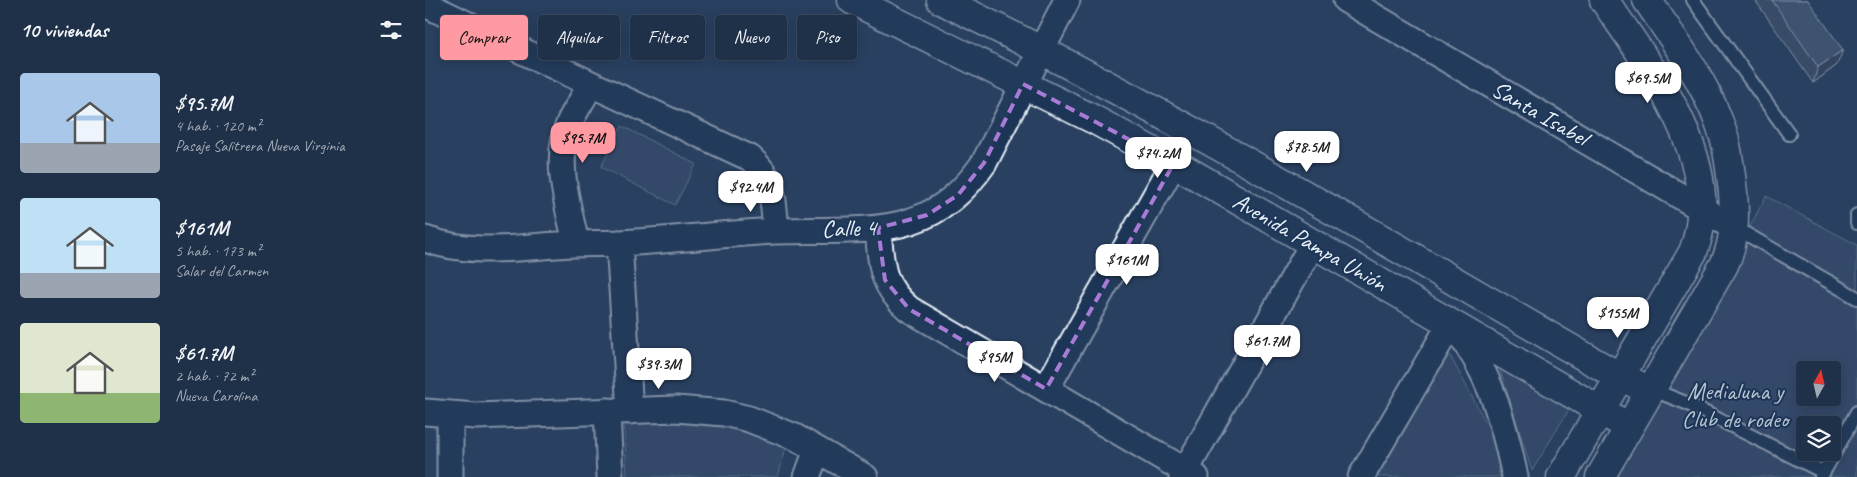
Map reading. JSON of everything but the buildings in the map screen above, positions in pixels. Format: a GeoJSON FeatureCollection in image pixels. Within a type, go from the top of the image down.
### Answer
{"type":"FeatureCollection","features":[{"type":"Feature","properties":{"kind":"street","name":"Avenida Pampa Unión"},"geometry":{"type":"LineString","coordinates":[[852,0],[1093,119],[1174,163],[1629,427]]}},
{"type":"Feature","properties":{"kind":"street","name":"Avenida Pampa Unión"},"geometry":{"type":"LineString","coordinates":[[941,0],[1041,50],[1187,128],[1606,369],[1650,391]]}},
{"type":"Feature","properties":{"kind":"street","name":"Calle 4"},"geometry":{"type":"LineString","coordinates":[[425,239],[452,247],[488,250],[619,243],[776,231],[878,228],[895,226],[919,218],[941,207],[958,195],[984,163],[1067,0]]}},
{"type":"Feature","properties":{"kind":"street","name":"Santa Isabel"},"geometry":{"type":"LineString","coordinates":[[1347,0],[1702,207],[1733,227]]}},
{"type":"Feature","properties":{"kind":"street"},"geometry":{"type":"LineString","coordinates":[[1561,477],[1693,252],[1701,228],[1702,207],[1693,154],[1684,128],[1656,76],[1604,0]]}},
{"type":"Feature","properties":{"kind":"street"},"geometry":{"type":"LineString","coordinates":[[1600,477],[1724,264],[1731,245],[1733,227],[1733,204],[1729,167],[1724,138],[1717,117],[1697,76],[1647,0]]}},
{"type":"Feature","properties":{"kind":"street"},"geometry":{"type":"LineString","coordinates":[[429,8],[751,158],[761,166],[772,188],[776,231]]}},
{"type":"Feature","properties":{"kind":"street"},"geometry":{"type":"LineString","coordinates":[[576,244],[563,179],[562,151],[570,122],[591,84]]}},
{"type":"Feature","properties":{"kind":"street"},"geometry":{"type":"LineString","coordinates":[[1046,389],[1174,163]]}},
{"type":"Feature","properties":{"kind":"street"},"geometry":{"type":"LineString","coordinates":[[878,228],[882,270],[890,290],[909,309],[1046,389],[1187,475],[1313,243]]}},
{"type":"Feature","properties":{"kind":"street"},"geometry":{"type":"LineString","coordinates":[[610,477],[618,411],[619,243]]}},
{"type":"Feature","properties":{"kind":"street"},"geometry":{"type":"LineString","coordinates":[[1361,477],[1451,323],[1466,341],[1490,385],[1505,432],[1515,477]]}},
{"type":"Feature","properties":{"kind":"street"},"geometry":{"type":"LineString","coordinates":[[425,412],[476,416],[676,409],[724,413],[772,427],[865,477]]}},
{"type":"Feature","properties":{"kind":"street"},"geometry":{"type":"LineString","coordinates":[[450,415],[450,477]]}},
{"type":"Feature","properties":{"kind":"street"},"geometry":{"type":"LineString","coordinates":[[807,477],[817,450]]}},
{"type":"Feature","properties":{"kind":"lane"},"geometry":{"type":"LineString","coordinates":[[1693,0],[1789,134]]}},
{"type":"Feature","properties":{"kind":"lane"},"geometry":{"type":"LineString","coordinates":[[1857,215],[1857,223]]}},
{"type":"Feature","properties":{"kind":"lane"},"geometry":{"type":"LineString","coordinates":[[1733,227],[1857,298]]}},
{"type":"Feature","properties":{"kind":"lane"},"geometry":{"type":"LineString","coordinates":[[1650,391],[1658,392],[1686,403],[1822,474],[1857,412]]}},
{"type":"Feature","properties":{"kind":"highlighted area"},"geometry":{"type":"Polygon","coordinates":[[[1023,84],[1174,163],[1046,389],[909,309],[885,280],[878,228],[927,215],[958,195],[984,163],[1023,84]]]}},
{"type":"Feature","properties":{"kind":"green space"},"geometry":{"type":"Polygon","coordinates":[[[622,126],[696,164],[675,205],[601,167],[622,126]]]}},
{"type":"Feature","properties":{"kind":"green space","name":"Medialuna y Club de rodeo"},"geometry":{"type":"Polygon","coordinates":[[[1766,196],[1857,245],[1857,477],[1617,477],[1766,196]]]}},
{"type":"Feature","properties":{"kind":"green space"},"geometry":{"type":"Polygon","coordinates":[[[1447,350],[1492,434],[1501,477],[1375,477],[1447,350]]]}},
{"type":"Feature","properties":{"kind":"green space"},"geometry":{"type":"Polygon","coordinates":[[[1498,364],[1570,408],[1532,471],[1498,364]]]}},
{"type":"Feature","properties":{"kind":"green space"},"geometry":{"type":"Polygon","coordinates":[[[720,417],[787,444],[778,477],[627,477],[624,423],[720,417]]]}}]}
